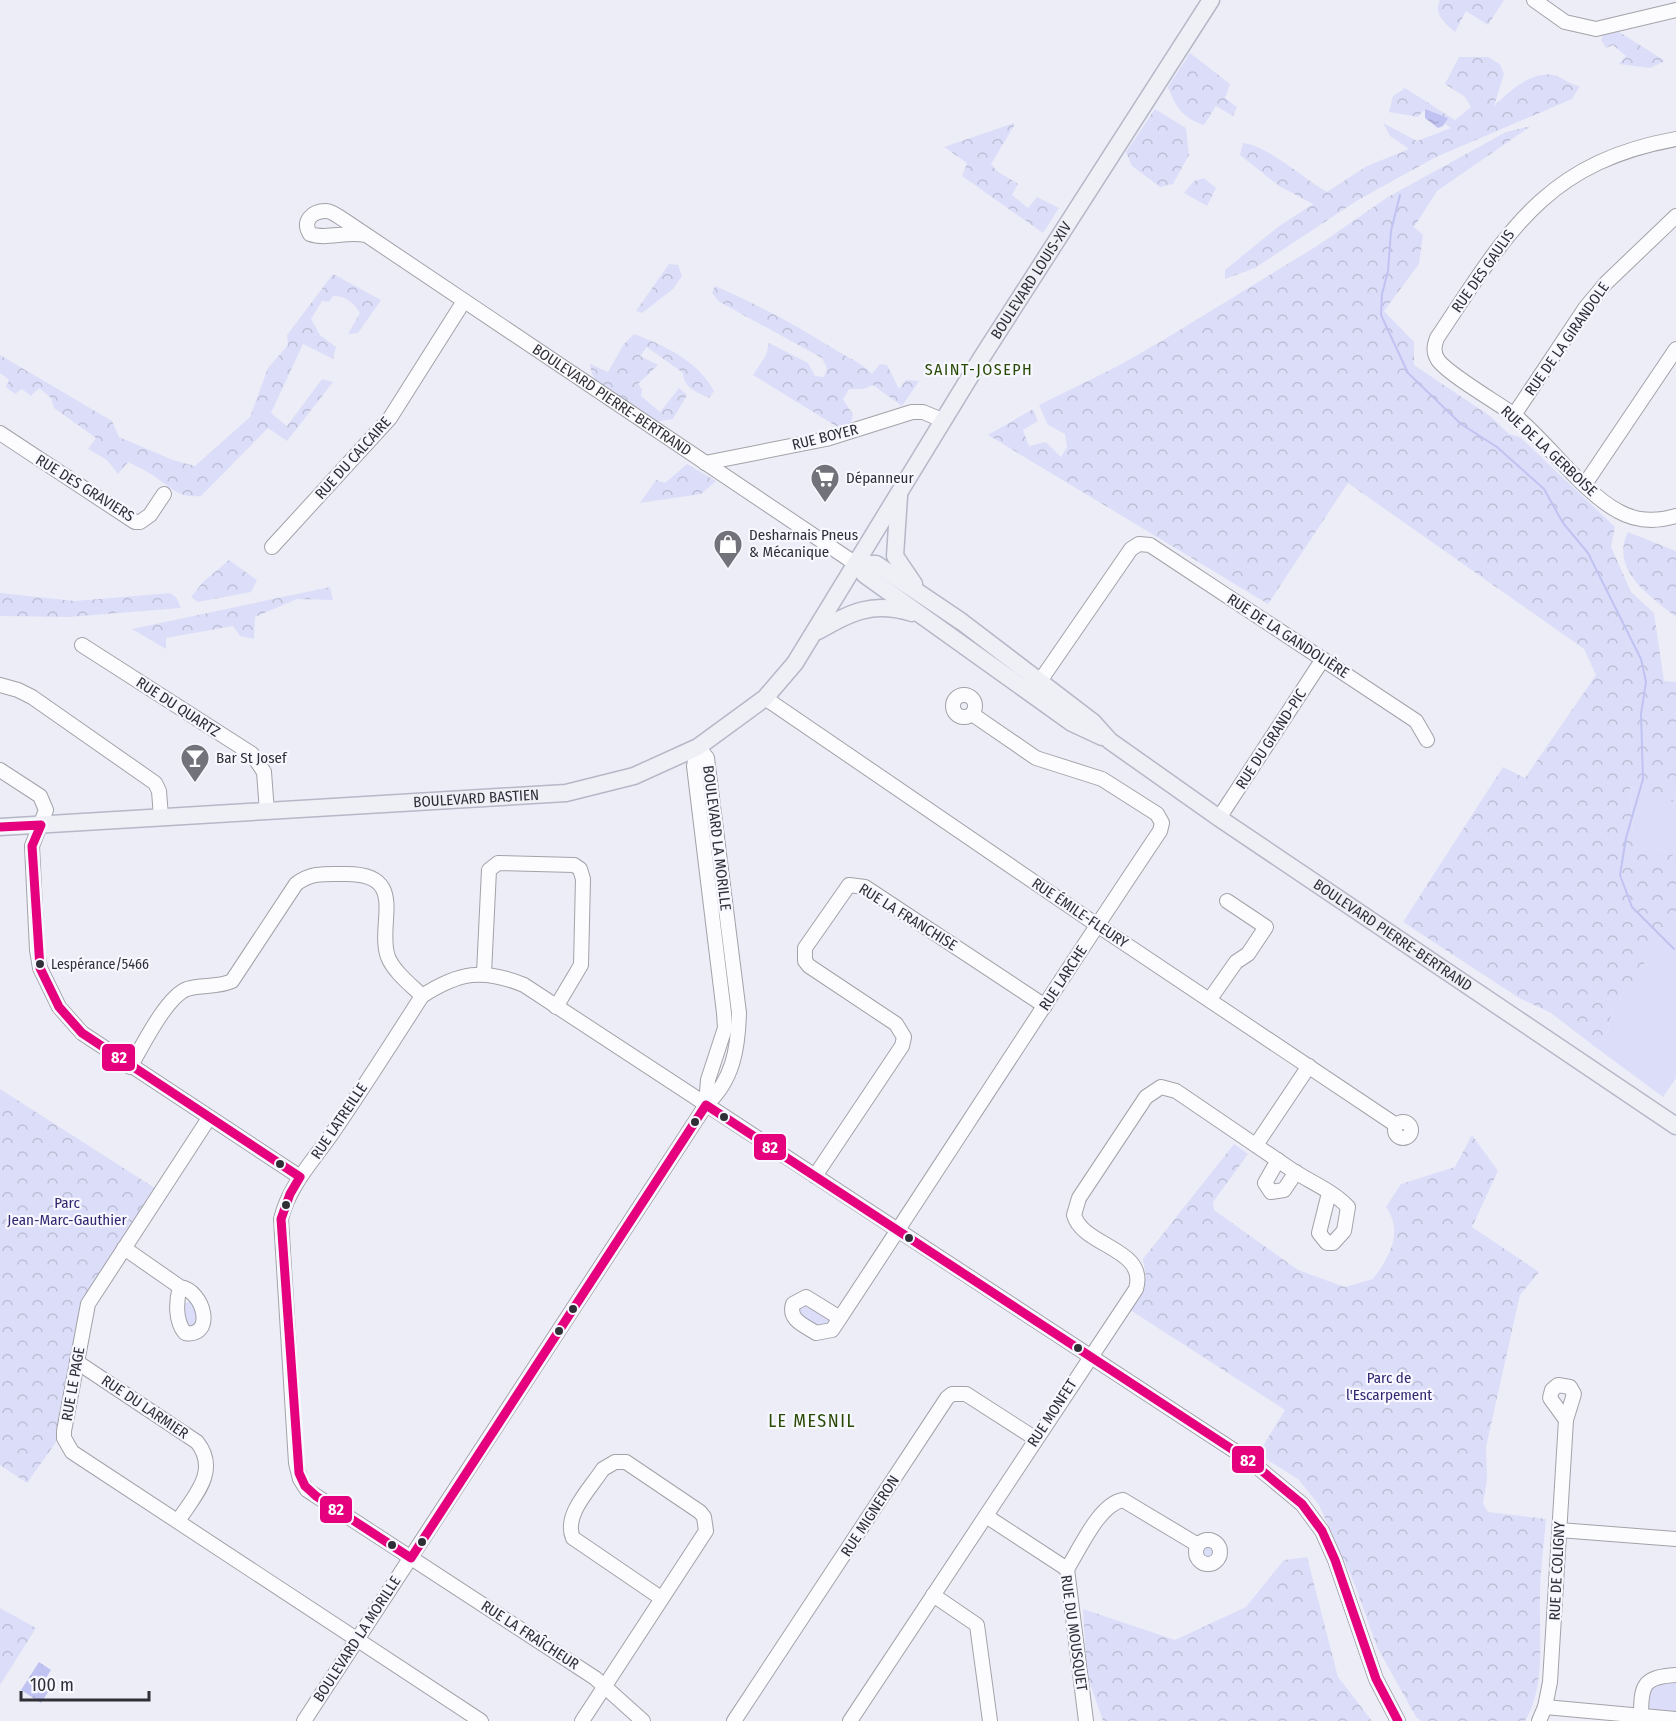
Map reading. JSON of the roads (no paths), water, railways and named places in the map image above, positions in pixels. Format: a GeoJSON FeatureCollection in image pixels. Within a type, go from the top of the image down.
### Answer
{"type":"FeatureCollection","features":[{"type":"Feature","properties":{"kind":"main road","name":"BOULEVARD LOUIS-XIV"},"geometry":{"type":"LineString","coordinates":[[856,564],[942,420],[1211,0]]}},
{"type":"Feature","properties":{"kind":"main road"},"geometry":{"type":"LineString","coordinates":[[899,492],[896,556],[904,573],[926,598]]}},
{"type":"Feature","properties":{"kind":"main road","name":"BOULEVARD PIERRE-BERTRAND"},"geometry":{"type":"LineString","coordinates":[[856,564],[876,564],[926,598],[1093,722],[1110,741]]}},
{"type":"Feature","properties":{"kind":"main road","name":"BOULEVARD PIERRE-BERTRAND"},"geometry":{"type":"LineString","coordinates":[[856,564],[865,575],[1072,723],[1110,741],[1219,818],[1676,1126]]}},
{"type":"Feature","properties":{"kind":"main road","name":"BOULEVARD BASTIEN"},"geometry":{"type":"LineString","coordinates":[[0,827],[566,794],[634,776],[698,747],[765,698],[795,663],[816,633],[856,564]]}},
{"type":"Feature","properties":{"kind":"main road"},"geometry":{"type":"LineString","coordinates":[[816,633],[861,609],[894,608],[924,617]]}},
{"type":"Feature","properties":{"kind":"street"},"geometry":{"type":"LineString","coordinates":[[1534,0],[1565,22],[1583,28],[1596,29],[1676,10]]}},
{"type":"Feature","properties":{"kind":"street"},"geometry":{"type":"LineString","coordinates":[[1646,0],[1648,15]]}},
{"type":"Feature","properties":{"kind":"street","name":"RUE DES GAULIS"},"geometry":{"type":"LineString","coordinates":[[1435,354],[1437,338],[1505,237],[1544,197],[1599,162],[1630,150],[1676,140]]}},
{"type":"Feature","properties":{"kind":"street","name":"RUE DE LA GIRANDOLE"},"geometry":{"type":"LineString","coordinates":[[1514,415],[1599,291],[1676,216]]}},
{"type":"Feature","properties":{"kind":"street","name":"BOULEVARD PIERRE-BERTRAND"},"geometry":{"type":"LineString","coordinates":[[365,235],[856,564]]}},
{"type":"Feature","properties":{"kind":"street","name":"RUE DU CALCAIRE"},"geometry":{"type":"LineString","coordinates":[[272,547],[390,418],[464,301]]}},
{"type":"Feature","properties":{"kind":"street"},"geometry":{"type":"LineString","coordinates":[[1585,484],[1676,349]]}},
{"type":"Feature","properties":{"kind":"street","name":"RUE DE LA GERBOISE"},"geometry":{"type":"LineString","coordinates":[[1435,354],[1439,362],[1514,415],[1606,504],[1631,517],[1659,520],[1676,516]]}},
{"type":"Feature","properties":{"kind":"street","name":"RUE BOYER"},"geometry":{"type":"LineString","coordinates":[[705,463],[826,439],[912,412],[923,412],[942,420]]}},
{"type":"Feature","properties":{"kind":"street","name":"RUE DES GRAVIERS"},"geometry":{"type":"LineString","coordinates":[[0,433],[135,522],[140,522],[150,515],[164,494]]}},
{"type":"Feature","properties":{"kind":"street","name":"RUE DE LA GANDOLIÈRE"},"geometry":{"type":"LineString","coordinates":[[1040,681],[1131,549],[1140,543],[1150,545],[1416,721],[1427,740]]}},
{"type":"Feature","properties":{"kind":"street","name":"RUE DU QUARTZ"},"geometry":{"type":"LineString","coordinates":[[82,645],[252,754],[264,772],[267,812]]}},
{"type":"Feature","properties":{"kind":"street","name":"RUE DU GRAND-PIC"},"geometry":{"type":"LineString","coordinates":[[1219,818],[1323,659]]}},
{"type":"Feature","properties":{"kind":"street"},"geometry":{"type":"LineString","coordinates":[[0,686],[18,690],[32,697],[155,783],[159,790],[161,817]]}},
{"type":"Feature","properties":{"kind":"street","name":"RUE ÉMILE-FLEURY"},"geometry":{"type":"LineString","coordinates":[[765,698],[1097,925],[1396,1125]]}},
{"type":"Feature","properties":{"kind":"street","name":"RUE LARCHE"},"geometry":{"type":"LineString","coordinates":[[840,1318],[1160,831],[1162,823],[1157,814],[1102,779],[1036,758],[972,714]]}},
{"type":"Feature","properties":{"kind":"street","name":"BOULEVARD LA MORILLE"},"geometry":{"type":"LineString","coordinates":[[304,1721],[706,1105],[708,1080],[725,1028],[694,766],[698,747]]}},
{"type":"Feature","properties":{"kind":"street"},"geometry":{"type":"LineString","coordinates":[[0,770],[43,801],[46,810],[32,846],[36,942],[40,968],[59,1007],[82,1033],[130,1067],[300,1177]]}},
{"type":"Feature","properties":{"kind":"street"},"geometry":{"type":"LineString","coordinates":[[556,1007],[576,978],[581,965],[584,879],[580,869],[574,865],[498,863],[489,870],[484,973],[524,985],[556,1007],[1250,1461],[1302,1504],[1322,1531],[1335,1560],[1376,1679],[1398,1721]]}},
{"type":"Feature","properties":{"kind":"street"},"geometry":{"type":"LineString","coordinates":[[130,1067],[173,998],[184,990],[223,985],[232,981],[296,884],[313,874],[357,874],[381,887],[387,902],[387,956],[422,996]]}},
{"type":"Feature","properties":{"kind":"street","name":"RUE LA FRANCHISE"},"geometry":{"type":"LineString","coordinates":[[815,1176],[902,1046],[904,1037],[896,1024],[808,966],[805,961],[805,948],[849,885],[865,887],[1045,1006]]}},
{"type":"Feature","properties":{"kind":"street"},"geometry":{"type":"LineString","coordinates":[[1210,999],[1236,962],[1248,954],[1266,927],[1227,901]]}},
{"type":"Feature","properties":{"kind":"street","name":"RUE LATREILLE"},"geometry":{"type":"LineString","coordinates":[[411,1558],[307,1490],[300,1479],[296,1463],[281,1219],[290,1194],[300,1177],[333,1132],[422,996],[442,983],[484,973]]}},
{"type":"Feature","properties":{"kind":"street"},"geometry":{"type":"LineString","coordinates":[[1309,1066],[1256,1145],[1329,1193]]}},
{"type":"Feature","properties":{"kind":"street","name":"RUE MONFET"},"geometry":{"type":"LineString","coordinates":[[850,1721],[1089,1356],[1136,1289],[1138,1279],[1131,1263],[1082,1230],[1076,1223],[1075,1208],[1146,1097],[1161,1087],[1176,1091],[1256,1145]]}},
{"type":"Feature","properties":{"kind":"street","name":"RUE LE PAGE"},"geometry":{"type":"LineString","coordinates":[[209,1118],[88,1304],[64,1431],[67,1446],[72,1452],[481,1721]]}},
{"type":"Feature","properties":{"kind":"street"},"geometry":{"type":"LineString","coordinates":[[1278,1160],[1266,1177],[1265,1183],[1271,1192],[1284,1190],[1296,1172]]}},
{"type":"Feature","properties":{"kind":"street"},"geometry":{"type":"LineString","coordinates":[[124,1248],[180,1287]]}},
{"type":"Feature","properties":{"kind":"street","name":"RUE DU LARMIER"},"geometry":{"type":"LineString","coordinates":[[77,1362],[197,1442],[203,1450],[208,1471],[205,1480],[178,1521]]}},
{"type":"Feature","properties":{"kind":"street","name":"RUE MIGNERON"},"geometry":{"type":"LineString","coordinates":[[734,1721],[947,1398],[952,1394],[966,1394],[1036,1439]]}},
{"type":"Feature","properties":{"kind":"street","name":"RUE DE COLIGNY"},"geometry":{"type":"LineString","coordinates":[[1539,1721],[1545,1707],[1550,1682],[1566,1420]]}},
{"type":"Feature","properties":{"kind":"street"},"geometry":{"type":"LineString","coordinates":[[582,1721],[706,1531],[704,1517],[626,1462],[609,1464],[603,1469],[571,1518],[570,1531],[573,1538],[661,1598]]}},
{"type":"Feature","properties":{"kind":"street"},"geometry":{"type":"LineString","coordinates":[[1067,1569],[1103,1512],[1110,1504],[1123,1500],[1198,1545]]}},
{"type":"Feature","properties":{"kind":"street","name":"RUE DU MOUSQUET"},"geometry":{"type":"LineString","coordinates":[[986,1516],[1067,1569],[1086,1721]]}},
{"type":"Feature","properties":{"kind":"street"},"geometry":{"type":"LineString","coordinates":[[1559,1530],[1676,1539]]}},
{"type":"Feature","properties":{"kind":"street","name":"RUE LA FRAÎCHEUR"},"geometry":{"type":"LineString","coordinates":[[411,1558],[605,1685],[643,1721]]}},
{"type":"Feature","properties":{"kind":"street"},"geometry":{"type":"LineString","coordinates":[[933,1595],[977,1625],[990,1721]]}},
{"type":"Feature","properties":{"kind":"street"},"geometry":{"type":"LineString","coordinates":[[1641,1716],[1641,1692],[1645,1685],[1659,1676],[1676,1675]]}},
{"type":"Feature","properties":{"kind":"street"},"geometry":{"type":"LineString","coordinates":[[1545,1707],[1676,1719]]}},
{"type":"Feature","properties":{"kind":"water"},"geometry":{"type":"Polygon","coordinates":[[[1425,109],[1448,118],[1443,126],[1438,128],[1425,118],[1425,109]]]}},
{"type":"Feature","properties":{"kind":"water"},"geometry":{"type":"Polygon","coordinates":[[[39,1662],[51,1670],[40,1687],[48,1692],[41,1703],[21,1690],[39,1662]]]}},
{"type":"Feature","properties":{"kind":"waterway"},"geometry":{"type":"LineString","coordinates":[[1400,195],[1391,231],[1381,315],[1408,373],[1461,424],[1497,447],[1544,489],[1563,523],[1588,553],[1641,659],[1646,682],[1641,714],[1643,779],[1626,838],[1620,875],[1632,907],[1674,949]]}},
{"type":"Feature","properties":{"kind":"place","name":"Dépanneur"},"geometry":{"type":"Point","coordinates":[825,504]}},
{"type":"Feature","properties":{"kind":"place","name":"Desharnais Pneus & Mécanique"},"geometry":{"type":"Point","coordinates":[728,570]}},
{"type":"Feature","properties":{"kind":"place","name":"Bar St Josef"},"geometry":{"type":"Point","coordinates":[195,784]}},
{"type":"Feature","properties":{"kind":"place","name":"Lespérance/5466"},"geometry":{"type":"Point","coordinates":[40,964]}},
{"type":"Feature","properties":{"kind":"district","name":"SAINT-JOSEPH"},"geometry":{"type":"Point","coordinates":[979,369]}},
{"type":"Feature","properties":{"kind":"district","name":"LE MESNIL"},"geometry":{"type":"Point","coordinates":[812,1421]}},
{"type":"Feature","properties":{"kind":"park label","name":"Parc Jean-Marc-Gauthier"},"geometry":{"type":"Point","coordinates":[67,1212]}},
{"type":"Feature","properties":{"kind":"park label","name":"Parc de l'Escarpement"},"geometry":{"type":"Point","coordinates":[1389,1386]}}]}
